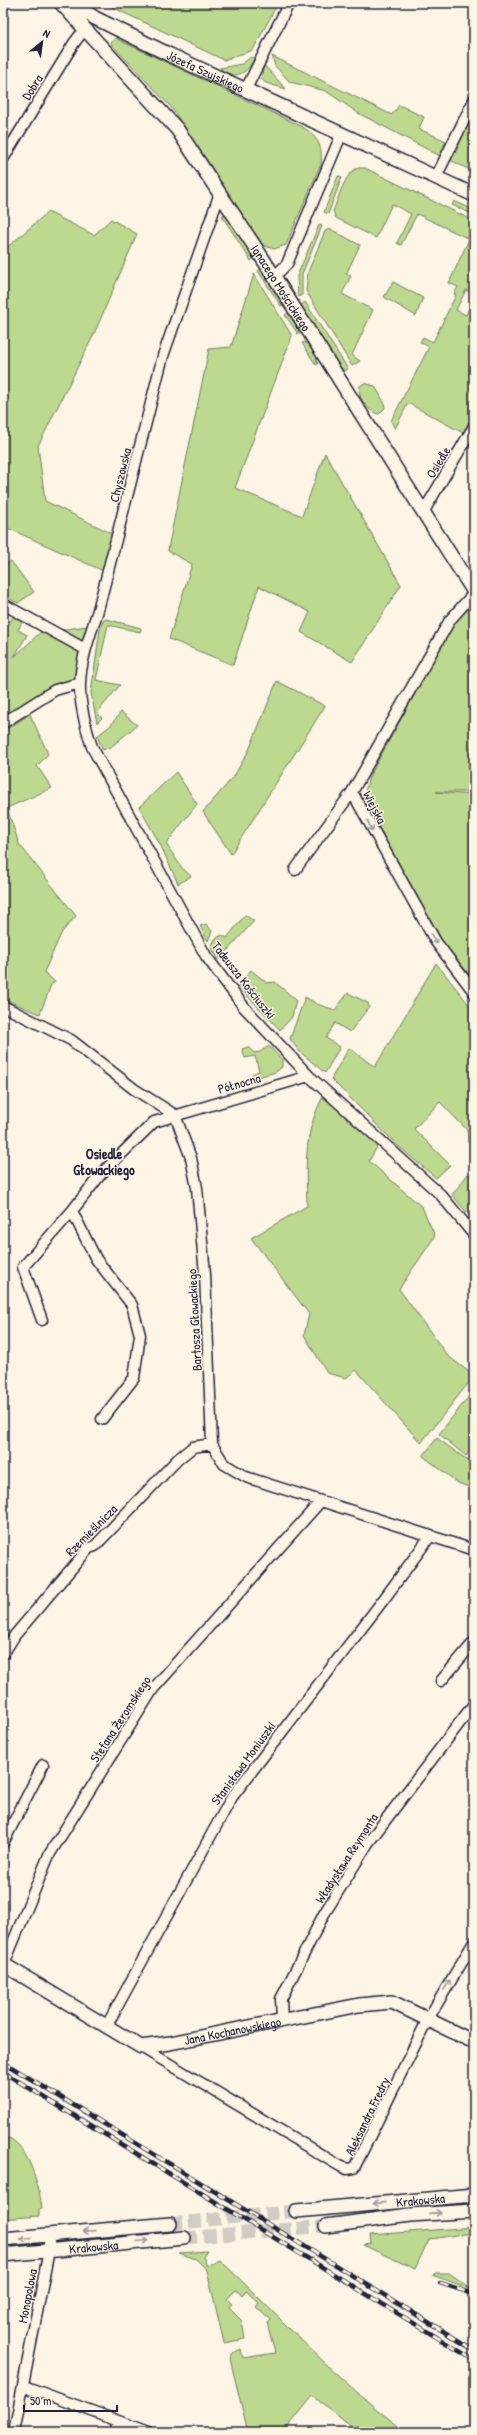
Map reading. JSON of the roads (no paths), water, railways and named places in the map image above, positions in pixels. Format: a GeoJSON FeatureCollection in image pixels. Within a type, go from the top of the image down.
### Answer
{"type":"FeatureCollection","features":[{"type":"Feature","properties":{"kind":"street","name":"Ignacego Mościckiego"},"geometry":{"type":"LineString","coordinates":[[61,3],[84,30],[129,75],[177,129],[220,192],[424,510],[474,592]]}},
{"type":"Feature","properties":{"kind":"street","name":"Józefa Szujskiego"},"geometry":{"type":"LineString","coordinates":[[72,3],[133,37],[474,195]]}},
{"type":"Feature","properties":{"kind":"street"},"geometry":{"type":"LineString","coordinates":[[246,89],[289,3]]}},
{"type":"Feature","properties":{"kind":"street","name":"Dobra"},"geometry":{"type":"LineString","coordinates":[[3,159],[74,43],[84,30]]}},
{"type":"Feature","properties":{"kind":"street"},"geometry":{"type":"LineString","coordinates":[[436,177],[474,100]]}},
{"type":"Feature","properties":{"kind":"street"},"geometry":{"type":"LineString","coordinates":[[274,277],[287,264],[342,133]]}},
{"type":"Feature","properties":{"kind":"street","name":"Chyszowska"},"geometry":{"type":"LineString","coordinates":[[80,683],[86,649],[98,610],[163,356],[220,192]]}},
{"type":"Feature","properties":{"kind":"street","name":"Osiedle"},"geometry":{"type":"LineString","coordinates":[[424,510],[474,426]]}},
{"type":"Feature","properties":{"kind":"street","name":"Wiejska"},"geometry":{"type":"LineString","coordinates":[[474,592],[450,620],[352,792],[436,942],[474,992]]}},
{"type":"Feature","properties":{"kind":"street"},"geometry":{"type":"LineString","coordinates":[[3,604],[86,649]]}},
{"type":"Feature","properties":{"kind":"street"},"geometry":{"type":"LineString","coordinates":[[3,723],[55,690],[80,683]]}},
{"type":"Feature","properties":{"kind":"street","name":"Tadeusza Kościuszki"},"geometry":{"type":"LineString","coordinates":[[80,683],[92,747],[206,956],[244,1007],[309,1076],[435,1190],[474,1235]]}},
{"type":"Feature","properties":{"kind":"street"},"geometry":{"type":"LineString","coordinates":[[295,870],[352,792]]}},
{"type":"Feature","properties":{"kind":"street"},"geometry":{"type":"LineString","coordinates":[[3,1006],[71,1040],[134,1089],[175,1115]]}},
{"type":"Feature","properties":{"kind":"street","name":"Północna"},"geometry":{"type":"LineString","coordinates":[[42,1320],[23,1267],[72,1211],[101,1174],[154,1122],[309,1076]]}},
{"type":"Feature","properties":{"kind":"street","name":"Bartosza Głowackiego"},"geometry":{"type":"LineString","coordinates":[[175,1115],[191,1158],[197,1188],[205,1280],[212,1444],[224,1464],[236,1472],[474,1550]]}},
{"type":"Feature","properties":{"kind":"street"},"geometry":{"type":"LineString","coordinates":[[72,1211],[96,1259],[132,1305],[140,1335],[134,1378],[102,1419]]}},
{"type":"Feature","properties":{"kind":"street","name":"Rzemieślnicza"},"geometry":{"type":"LineString","coordinates":[[3,1654],[15,1634],[90,1548],[96,1546],[178,1459],[193,1447],[212,1444]]}},
{"type":"Feature","properties":{"kind":"street","name":"Stefana Żeromskiego"},"geometry":{"type":"LineString","coordinates":[[3,1964],[49,1855],[152,1689],[321,1501]]}},
{"type":"Feature","properties":{"kind":"street","name":"Stanisława Moniuszki"},"geometry":{"type":"LineString","coordinates":[[106,2026],[232,1797],[380,1605],[431,1535]]}},
{"type":"Feature","properties":{"kind":"street"},"geometry":{"type":"LineString","coordinates":[[441,1681],[474,1642]]}},
{"type":"Feature","properties":{"kind":"street","name":"Władysława Reymonta"},"geometry":{"type":"LineString","coordinates":[[282,2020],[281,1999],[324,1914],[368,1843],[474,1704]]}},
{"type":"Feature","properties":{"kind":"street"},"geometry":{"type":"LineString","coordinates":[[3,1843],[43,1765]]}},
{"type":"Feature","properties":{"kind":"street","name":"Aleksandra Fredry"},"geometry":{"type":"LineString","coordinates":[[141,2047],[340,2166],[351,2169],[357,2166],[428,2019],[474,1942]]}},
{"type":"Feature","properties":{"kind":"street"},"geometry":{"type":"LineString","coordinates":[[3,1964],[141,2047]]}},
{"type":"Feature","properties":{"kind":"street","name":"Jana Kochanowskiego"},"geometry":{"type":"LineString","coordinates":[[141,2047],[170,2044],[359,2005],[392,2002],[474,2042]]}},
{"type":"Feature","properties":{"kind":"street","name":"Krakowska"},"geometry":{"type":"LineString","coordinates":[[296,2211],[474,2195]]}},
{"type":"Feature","properties":{"kind":"street","name":"Krakowska"},"geometry":{"type":"LineString","coordinates":[[326,2226],[410,2214],[474,2210]]}},
{"type":"Feature","properties":{"kind":"street","name":"Krakowska"},"geometry":{"type":"LineString","coordinates":[[3,2240],[170,2224]]}},
{"type":"Feature","properties":{"kind":"street","name":"Monopolowa"},"geometry":{"type":"LineString","coordinates":[[14,2432],[49,2250],[49,2236]]}},
{"type":"Feature","properties":{"kind":"street","name":"Krakowska"},"geometry":{"type":"LineString","coordinates":[[3,2255],[184,2238]]}},
{"type":"Feature","properties":{"kind":"street"},"geometry":{"type":"LineString","coordinates":[[24,2386],[148,2432]]}},
{"type":"Feature","properties":{"kind":"street"},"geometry":{"type":"LineString","coordinates":[[115,2432],[118,2421]]}},
{"type":"Feature","properties":{"kind":"tunnel"},"geometry":{"type":"LineString","coordinates":[[170,2224],[296,2211]]}},
{"type":"Feature","properties":{"kind":"tunnel"},"geometry":{"type":"LineString","coordinates":[[184,2238],[326,2226]]}},
{"type":"Feature","properties":{"kind":"railway"},"geometry":{"type":"LineString","coordinates":[[3,2062],[474,2350]]}},
{"type":"Feature","properties":{"kind":"railway"},"geometry":{"type":"LineString","coordinates":[[3,2072],[474,2360]]}},
{"type":"Feature","properties":{"kind":"railway"},"geometry":{"type":"LineString","coordinates":[[440,2283],[474,2294]]}},
{"type":"Feature","properties":{"kind":"district","name":"Osiedle Głowackiego"},"geometry":{"type":"Point","coordinates":[104,1162]}}]}
